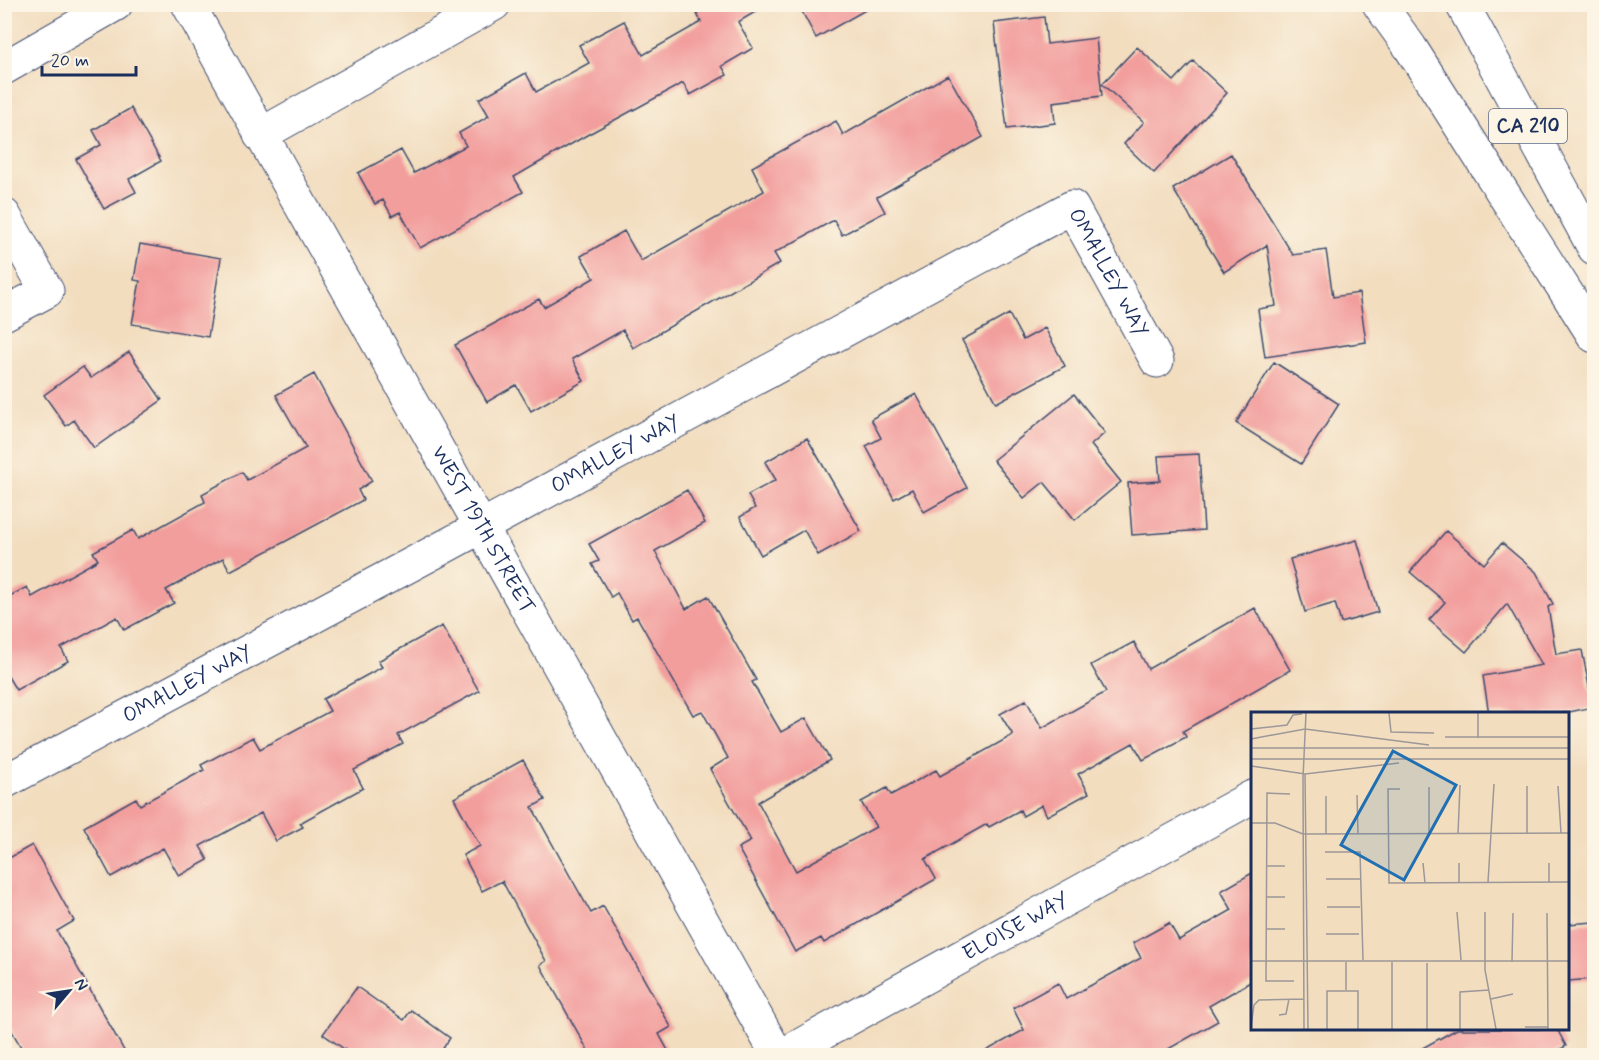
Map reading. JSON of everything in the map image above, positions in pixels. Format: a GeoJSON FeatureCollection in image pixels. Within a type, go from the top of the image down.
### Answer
{"type":"FeatureCollection","features":[{"type":"Feature","properties":{"kind":"main road"},"geometry":{"type":"LineString","coordinates":[[4,68],[116,4]]}},
{"type":"Feature","properties":{"kind":"main road","name":"WEST 19TH STREET"},"geometry":{"type":"LineString","coordinates":[[188,4],[779,1056]]}},
{"type":"Feature","properties":{"kind":"main road"},"geometry":{"type":"LineString","coordinates":[[260,135],[494,4]]}},
{"type":"Feature","properties":{"kind":"main road"},"geometry":{"type":"LineString","coordinates":[[1379,4],[1423,66],[1594,336]]}},
{"type":"Feature","properties":{"kind":"main road","name":"CA 210"},"geometry":{"type":"LineString","coordinates":[[1462,4],[1594,248]]}},
{"type":"Feature","properties":{"kind":"main road","name":"OMALLEY WAY"},"geometry":{"type":"LineString","coordinates":[[4,782],[1072,207],[1157,361]]}},
{"type":"Feature","properties":{"kind":"main road"},"geometry":{"type":"LineString","coordinates":[[4,215],[47,291],[4,314]]}},
{"type":"Feature","properties":{"kind":"main road","name":"ELOISE WAY"},"geometry":{"type":"LineString","coordinates":[[779,1056],[1251,798]]}},
{"type":"Feature","properties":{"kind":"building"},"geometry":{"type":"Polygon","coordinates":[[[692,4],[769,4],[738,22],[753,48],[722,66],[727,75],[690,95],[683,83],[587,135],[514,177],[523,192],[420,248],[400,212],[392,216],[383,200],[375,204],[358,173],[401,150],[414,173],[466,146],[459,133],[489,116],[479,99],[526,73],[536,92],[589,63],[579,45],[624,21],[643,55],[701,22],[692,4]]]}},
{"type":"Feature","properties":{"kind":"building"},"geometry":{"type":"Polygon","coordinates":[[[798,4],[876,4],[816,38],[798,4]]]}},
{"type":"Feature","properties":{"kind":"building"},"geometry":{"type":"Polygon","coordinates":[[[1044,17],[1047,44],[1096,38],[1102,96],[1053,102],[1055,123],[1007,129],[994,23],[1044,17]]]}},
{"type":"Feature","properties":{"kind":"building"},"geometry":{"type":"Polygon","coordinates":[[[1137,47],[1174,81],[1193,61],[1227,93],[1154,173],[1124,144],[1144,122],[1102,84],[1137,47]]]}},
{"type":"Feature","properties":{"kind":"building"},"geometry":{"type":"Polygon","coordinates":[[[948,75],[983,137],[877,197],[885,212],[842,235],[834,220],[774,253],[780,263],[633,348],[623,330],[572,359],[584,381],[531,411],[516,385],[487,402],[455,345],[539,299],[544,307],[594,278],[581,256],[624,231],[641,261],[764,191],[752,167],[836,121],[843,135],[948,75]]]}},
{"type":"Feature","properties":{"kind":"building"},"geometry":{"type":"Polygon","coordinates":[[[131,108],[161,161],[129,179],[136,192],[104,209],[76,159],[101,145],[93,130],[131,108]]]}},
{"type":"Feature","properties":{"kind":"building"},"geometry":{"type":"Polygon","coordinates":[[[1231,154],[1293,255],[1326,250],[1333,297],[1359,293],[1366,342],[1265,357],[1258,309],[1276,306],[1267,245],[1224,272],[1173,189],[1231,154]]]}},
{"type":"Feature","properties":{"kind":"building"},"geometry":{"type":"Polygon","coordinates":[[[140,244],[221,258],[208,337],[132,324],[140,281],[134,280],[140,244]]]}},
{"type":"Feature","properties":{"kind":"building"},"geometry":{"type":"Polygon","coordinates":[[[1009,314],[1023,340],[1045,328],[1065,366],[996,403],[962,340],[1009,314]]]}},
{"type":"Feature","properties":{"kind":"building"},"geometry":{"type":"Polygon","coordinates":[[[129,352],[162,400],[94,448],[74,420],[66,426],[44,395],[83,367],[91,378],[129,352]]]}},
{"type":"Feature","properties":{"kind":"building"},"geometry":{"type":"Polygon","coordinates":[[[1274,362],[1339,404],[1301,464],[1236,423],[1274,362]]]}},
{"type":"Feature","properties":{"kind":"building"},"geometry":{"type":"Polygon","coordinates":[[[314,374],[372,481],[358,490],[363,500],[230,571],[223,558],[166,590],[174,603],[124,630],[117,617],[61,648],[68,661],[16,690],[4,670],[4,599],[27,587],[32,597],[98,560],[93,552],[133,530],[138,539],[205,502],[202,494],[242,472],[247,480],[306,448],[276,395],[314,374]]]}},
{"type":"Feature","properties":{"kind":"building"},"geometry":{"type":"Polygon","coordinates":[[[916,394],[967,488],[924,512],[912,489],[894,499],[866,446],[881,438],[871,419],[916,394]]]}},
{"type":"Feature","properties":{"kind":"building"},"geometry":{"type":"Polygon","coordinates":[[[1074,394],[1105,433],[1091,445],[1121,482],[1075,520],[1044,482],[1024,498],[993,460],[1074,394]]]}},
{"type":"Feature","properties":{"kind":"building"},"geometry":{"type":"Polygon","coordinates":[[[807,438],[861,531],[818,555],[804,530],[761,555],[740,517],[755,508],[748,495],[776,480],[765,462],[807,438]]]}},
{"type":"Feature","properties":{"kind":"building"},"geometry":{"type":"Polygon","coordinates":[[[1199,454],[1204,530],[1132,535],[1128,483],[1160,481],[1158,456],[1199,454]]]}},
{"type":"Feature","properties":{"kind":"building"},"geometry":{"type":"Polygon","coordinates":[[[687,490],[705,523],[655,551],[686,609],[708,596],[756,680],[752,682],[781,732],[806,718],[830,760],[758,802],[796,871],[876,827],[861,802],[887,788],[891,795],[936,770],[940,776],[1013,735],[1000,714],[1026,700],[1042,728],[1106,692],[1091,665],[1134,642],[1148,669],[1255,608],[1290,670],[1183,731],[1186,737],[1143,760],[1133,743],[1078,774],[1089,793],[1047,816],[1042,805],[1023,816],[1020,810],[989,827],[987,824],[925,859],[936,879],[824,943],[821,938],[795,952],[738,848],[751,841],[710,769],[728,758],[702,711],[693,715],[637,617],[632,620],[617,593],[611,597],[592,564],[599,561],[589,544],[687,490]]]}},
{"type":"Feature","properties":{"kind":"building"},"geometry":{"type":"Polygon","coordinates":[[[1446,531],[1484,564],[1502,543],[1536,572],[1553,604],[1548,607],[1556,654],[1582,650],[1593,707],[1569,712],[1489,712],[1483,676],[1542,665],[1507,604],[1466,652],[1429,620],[1445,602],[1410,572],[1446,531]]]}},
{"type":"Feature","properties":{"kind":"building"},"geometry":{"type":"Polygon","coordinates":[[[1357,540],[1378,612],[1341,623],[1335,603],[1305,612],[1290,559],[1357,540]]]}},
{"type":"Feature","properties":{"kind":"building"},"geometry":{"type":"Polygon","coordinates":[[[442,626],[479,691],[398,735],[403,744],[354,770],[363,788],[300,823],[303,827],[276,841],[261,813],[200,846],[208,860],[179,876],[163,848],[111,877],[84,827],[136,798],[140,805],[204,770],[201,765],[253,737],[260,749],[330,711],[323,699],[382,667],[378,661],[442,626]]]}},
{"type":"Feature","properties":{"kind":"building"},"geometry":{"type":"Polygon","coordinates":[[[523,760],[545,800],[532,807],[570,876],[591,913],[603,906],[671,1027],[659,1034],[671,1056],[591,1056],[540,965],[546,961],[502,881],[482,891],[463,855],[480,846],[454,798],[523,760]]]}},
{"type":"Feature","properties":{"kind":"building"},"geometry":{"type":"Polygon","coordinates":[[[32,845],[74,921],[57,931],[127,1056],[26,1056],[4,1017],[4,861],[32,845]]]}},
{"type":"Feature","properties":{"kind":"building"},"geometry":{"type":"Polygon","coordinates":[[[1251,874],[1251,982],[1209,1006],[1218,1021],[1156,1056],[977,1056],[1024,1030],[1013,1008],[1058,983],[1066,999],[1141,958],[1133,943],[1169,923],[1179,940],[1232,910],[1221,891],[1251,874]]]}},
{"type":"Feature","properties":{"kind":"building"},"geometry":{"type":"Polygon","coordinates":[[[1594,922],[1594,979],[1569,981],[1569,924],[1594,922]]]}},
{"type":"Feature","properties":{"kind":"building"},"geometry":{"type":"Polygon","coordinates":[[[357,987],[404,1020],[411,1010],[450,1038],[438,1056],[354,1056],[323,1034],[357,987]]]}},
{"type":"Feature","properties":{"kind":"building"},"geometry":{"type":"Polygon","coordinates":[[[1455,1030],[1558,1030],[1566,1046],[1549,1056],[1408,1056],[1455,1030]]]}}]}
